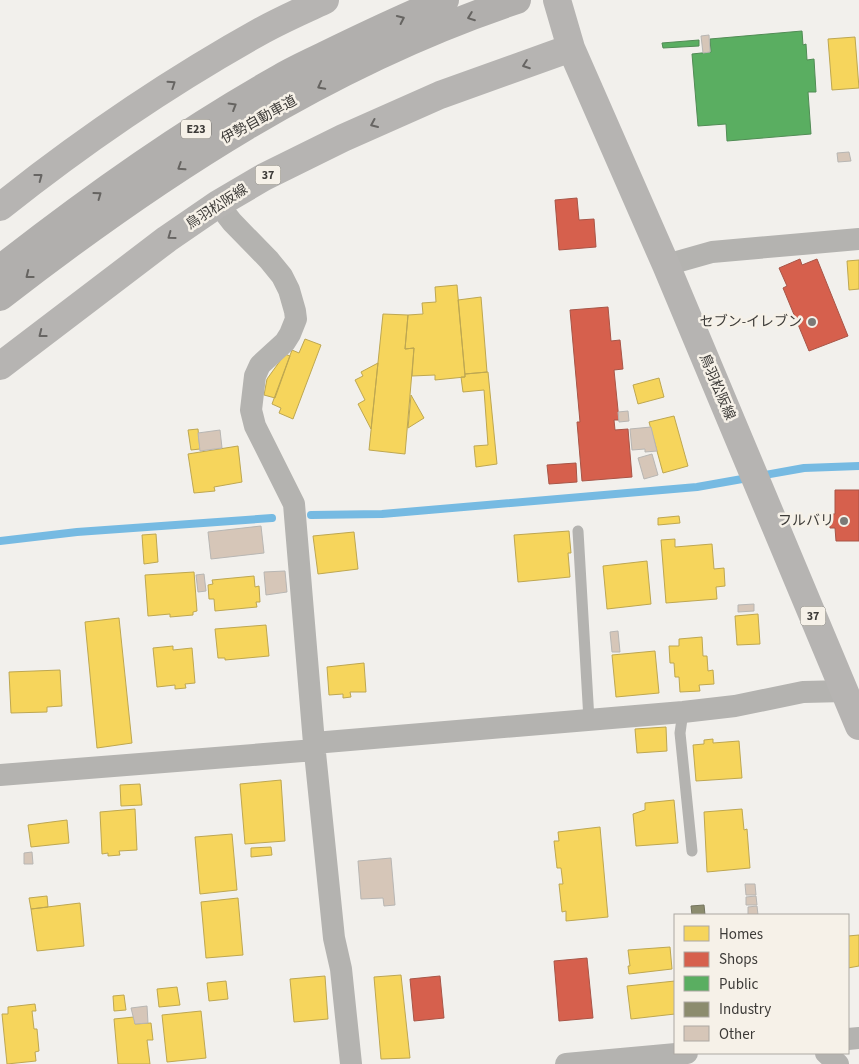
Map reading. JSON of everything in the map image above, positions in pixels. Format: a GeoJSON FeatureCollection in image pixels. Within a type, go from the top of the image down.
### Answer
{"type":"FeatureCollection","features":[{"type":"Feature","properties":{"kind":"highway","name":"伊勢自動車道"},"geometry":{"type":"LineString","coordinates":[[0,269],[133,199],[360,51],[445,0]]}},
{"type":"Feature","properties":{"kind":"highway","name":"伊勢自動車道"},"geometry":{"type":"LineString","coordinates":[[360,51],[431,32],[517,0]]}},
{"type":"Feature","properties":{"kind":"highway","name":"伊勢自動車道"},"geometry":{"type":"LineString","coordinates":[[0,297],[51,243]]}},
{"type":"Feature","properties":{"kind":"main road"},"geometry":{"type":"LineString","coordinates":[[0,207],[96,135],[185,75],[265,29],[325,0]]}},
{"type":"Feature","properties":{"kind":"main road","name":"鳥羽松阪線"},"geometry":{"type":"LineString","coordinates":[[556,0],[572,48],[666,265],[859,726]]}},
{"type":"Feature","properties":{"kind":"main road","name":"鳥羽松阪線"},"geometry":{"type":"LineString","coordinates":[[0,366],[160,245],[218,204],[264,177],[440,95],[572,48]]}},
{"type":"Feature","properties":{"kind":"street"},"geometry":{"type":"LineString","coordinates":[[218,204],[282,276],[293,300],[296,319],[294,327],[285,342],[260,365],[255,376],[250,410],[255,426],[294,504],[314,747],[334,938],[341,969],[351,1064]]}},
{"type":"Feature","properties":{"kind":"street"},"geometry":{"type":"LineString","coordinates":[[666,265],[712,252],[859,239]]}},
{"type":"Feature","properties":{"kind":"street"},"geometry":{"type":"LineString","coordinates":[[0,775],[683,712],[735,706],[803,692],[845,691]]}},
{"type":"Feature","properties":{"kind":"street"},"geometry":{"type":"LineString","coordinates":[[566,1064],[676,1054]]}},
{"type":"Feature","properties":{"kind":"street"},"geometry":{"type":"LineString","coordinates":[[827,1054],[838,1064]]}},
{"type":"Feature","properties":{"kind":"lane"},"geometry":{"type":"LineString","coordinates":[[578,531],[589,720]]}},
{"type":"Feature","properties":{"kind":"lane"},"geometry":{"type":"LineString","coordinates":[[683,712],[680,733],[692,851]]}},
{"type":"Feature","properties":{"kind":"building: Homes"},"geometry":{"type":"Polygon","coordinates":[[[855,37],[859,88],[832,90],[828,39],[855,37]]]}},
{"type":"Feature","properties":{"kind":"building: Homes"},"geometry":{"type":"Polygon","coordinates":[[[859,260],[859,289],[849,290],[847,261],[859,260]]]}},
{"type":"Feature","properties":{"kind":"building: Homes"},"geometry":{"type":"Polygon","coordinates":[[[457,285],[465,377],[435,380],[435,375],[412,376],[414,348],[405,349],[408,315],[423,314],[422,303],[436,302],[435,287],[457,285]]]}},
{"type":"Feature","properties":{"kind":"building: Homes"},"geometry":{"type":"Polygon","coordinates":[[[481,297],[487,372],[465,374],[458,300],[481,297]]]}},
{"type":"Feature","properties":{"kind":"building: Homes"},"geometry":{"type":"Polygon","coordinates":[[[383,314],[408,315],[405,349],[414,348],[405,454],[369,450],[383,314]]]}},
{"type":"Feature","properties":{"kind":"building: Homes"},"geometry":{"type":"Polygon","coordinates":[[[305,339],[321,345],[293,419],[279,413],[281,408],[272,404],[292,350],[299,353],[305,339]]]}},
{"type":"Feature","properties":{"kind":"building: Homes"},"geometry":{"type":"Polygon","coordinates":[[[285,354],[290,356],[275,398],[264,395],[267,379],[285,354]]]}},
{"type":"Feature","properties":{"kind":"building: Homes"},"geometry":{"type":"Polygon","coordinates":[[[378,363],[371,429],[358,404],[365,400],[355,380],[363,376],[361,372],[378,363]]]}},
{"type":"Feature","properties":{"kind":"building: Homes"},"geometry":{"type":"Polygon","coordinates":[[[488,372],[497,464],[476,467],[474,446],[488,445],[484,390],[463,392],[461,377],[465,377],[465,374],[488,372]]]}},
{"type":"Feature","properties":{"kind":"building: Homes"},"geometry":{"type":"Polygon","coordinates":[[[659,378],[664,397],[638,404],[633,385],[659,378]]]}},
{"type":"Feature","properties":{"kind":"building: Homes"},"geometry":{"type":"Polygon","coordinates":[[[411,395],[424,418],[408,428],[411,395]]]}},
{"type":"Feature","properties":{"kind":"building: Homes"},"geometry":{"type":"Polygon","coordinates":[[[674,416],[688,466],[663,473],[649,422],[674,416]]]}},
{"type":"Feature","properties":{"kind":"building: Homes"},"geometry":{"type":"Polygon","coordinates":[[[198,429],[200,449],[191,450],[188,430],[198,429]]]}},
{"type":"Feature","properties":{"kind":"building: Homes"},"geometry":{"type":"Polygon","coordinates":[[[238,446],[242,482],[214,487],[215,491],[194,493],[188,454],[238,446]]]}},
{"type":"Feature","properties":{"kind":"building: Homes"},"geometry":{"type":"Polygon","coordinates":[[[679,516],[680,523],[658,525],[658,518],[679,516]]]}},
{"type":"Feature","properties":{"kind":"building: Homes"},"geometry":{"type":"Polygon","coordinates":[[[569,531],[571,553],[568,553],[570,577],[518,582],[514,535],[569,531]]]}},
{"type":"Feature","properties":{"kind":"building: Homes"},"geometry":{"type":"Polygon","coordinates":[[[354,532],[358,569],[318,574],[313,536],[354,532]]]}},
{"type":"Feature","properties":{"kind":"building: Homes"},"geometry":{"type":"Polygon","coordinates":[[[156,534],[158,562],[144,564],[142,535],[156,534]]]}},
{"type":"Feature","properties":{"kind":"building: Homes"},"geometry":{"type":"Polygon","coordinates":[[[675,539],[675,547],[712,544],[714,569],[724,568],[725,586],[716,587],[717,599],[666,603],[661,540],[675,539]]]}},
{"type":"Feature","properties":{"kind":"building: Homes"},"geometry":{"type":"Polygon","coordinates":[[[647,561],[651,604],[607,609],[603,566],[647,561]]]}},
{"type":"Feature","properties":{"kind":"building: Homes"},"geometry":{"type":"Polygon","coordinates":[[[194,572],[197,611],[193,612],[193,615],[170,617],[170,614],[148,616],[145,575],[194,572]]]}},
{"type":"Feature","properties":{"kind":"building: Homes"},"geometry":{"type":"Polygon","coordinates":[[[254,576],[255,587],[259,586],[260,602],[256,602],[257,607],[215,611],[214,599],[209,599],[208,585],[213,584],[212,580],[254,576]]]}},
{"type":"Feature","properties":{"kind":"building: Homes"},"geometry":{"type":"Polygon","coordinates":[[[758,614],[760,644],[737,645],[735,616],[758,614]]]}},
{"type":"Feature","properties":{"kind":"building: Homes"},"geometry":{"type":"Polygon","coordinates":[[[119,618],[132,743],[97,748],[85,622],[119,618]]]}},
{"type":"Feature","properties":{"kind":"building: Homes"},"geometry":{"type":"Polygon","coordinates":[[[266,625],[269,656],[225,660],[225,658],[218,658],[215,629],[266,625]]]}},
{"type":"Feature","properties":{"kind":"building: Homes"},"geometry":{"type":"Polygon","coordinates":[[[702,637],[703,656],[707,656],[708,671],[713,670],[714,684],[699,685],[700,691],[680,692],[679,677],[675,677],[674,663],[670,663],[669,646],[679,646],[679,639],[702,637]]]}},
{"type":"Feature","properties":{"kind":"building: Homes"},"geometry":{"type":"Polygon","coordinates":[[[173,646],[173,650],[192,648],[195,683],[185,684],[186,688],[175,689],[175,685],[157,687],[153,648],[173,646]]]}},
{"type":"Feature","properties":{"kind":"building: Homes"},"geometry":{"type":"Polygon","coordinates":[[[655,651],[659,693],[616,697],[612,655],[655,651]]]}},
{"type":"Feature","properties":{"kind":"building: Homes"},"geometry":{"type":"Polygon","coordinates":[[[364,663],[366,692],[350,692],[351,697],[343,698],[343,694],[329,695],[327,667],[364,663]]]}},
{"type":"Feature","properties":{"kind":"building: Homes"},"geometry":{"type":"Polygon","coordinates":[[[60,670],[62,706],[47,707],[47,712],[11,713],[9,672],[60,670]]]}},
{"type":"Feature","properties":{"kind":"building: Homes"},"geometry":{"type":"Polygon","coordinates":[[[666,727],[667,751],[637,753],[635,729],[666,727]]]}},
{"type":"Feature","properties":{"kind":"building: Homes"},"geometry":{"type":"Polygon","coordinates":[[[713,739],[713,743],[739,741],[742,778],[696,781],[693,745],[704,744],[704,740],[713,739]]]}},
{"type":"Feature","properties":{"kind":"building: Homes"},"geometry":{"type":"Polygon","coordinates":[[[281,780],[285,841],[245,844],[240,784],[281,780]]]}},
{"type":"Feature","properties":{"kind":"building: Homes"},"geometry":{"type":"Polygon","coordinates":[[[140,784],[142,805],[121,806],[120,785],[140,784]]]}},
{"type":"Feature","properties":{"kind":"building: Homes"},"geometry":{"type":"Polygon","coordinates":[[[674,800],[678,843],[636,846],[633,814],[645,810],[645,803],[674,800]]]}},
{"type":"Feature","properties":{"kind":"building: Homes"},"geometry":{"type":"Polygon","coordinates":[[[135,809],[137,850],[119,851],[120,855],[108,856],[108,853],[102,854],[100,812],[135,809]]]}},
{"type":"Feature","properties":{"kind":"building: Homes"},"geometry":{"type":"Polygon","coordinates":[[[742,809],[744,830],[747,829],[750,868],[707,872],[704,812],[742,809]]]}},
{"type":"Feature","properties":{"kind":"building: Homes"},"geometry":{"type":"Polygon","coordinates":[[[67,820],[69,843],[31,847],[28,825],[67,820]]]}},
{"type":"Feature","properties":{"kind":"building: Homes"},"geometry":{"type":"Polygon","coordinates":[[[600,827],[608,917],[566,921],[566,911],[562,912],[559,884],[563,884],[561,868],[557,868],[554,841],[559,841],[558,832],[600,827]]]}},
{"type":"Feature","properties":{"kind":"building: Homes"},"geometry":{"type":"Polygon","coordinates":[[[232,834],[237,890],[200,894],[195,837],[232,834]]]}},
{"type":"Feature","properties":{"kind":"building: Homes"},"geometry":{"type":"Polygon","coordinates":[[[271,847],[272,855],[251,857],[251,848],[271,847]]]}},
{"type":"Feature","properties":{"kind":"building: Homes"},"geometry":{"type":"Polygon","coordinates":[[[47,896],[48,907],[31,909],[29,898],[47,896]]]}},
{"type":"Feature","properties":{"kind":"building: Homes"},"geometry":{"type":"Polygon","coordinates":[[[238,898],[243,955],[206,958],[201,902],[238,898]]]}},
{"type":"Feature","properties":{"kind":"building: Homes"},"geometry":{"type":"Polygon","coordinates":[[[80,903],[84,946],[37,951],[31,909],[80,903]]]}},
{"type":"Feature","properties":{"kind":"building: Homes"},"geometry":{"type":"Polygon","coordinates":[[[859,935],[859,966],[849,968],[849,936],[859,935]]]}},
{"type":"Feature","properties":{"kind":"building: Homes"},"geometry":{"type":"Polygon","coordinates":[[[670,947],[672,969],[629,974],[628,950],[670,947]]]}},
{"type":"Feature","properties":{"kind":"building: Homes"},"geometry":{"type":"Polygon","coordinates":[[[401,975],[410,1058],[381,1059],[374,977],[401,975]]]}},
{"type":"Feature","properties":{"kind":"building: Homes"},"geometry":{"type":"Polygon","coordinates":[[[325,976],[328,1019],[294,1022],[290,979],[325,976]]]}},
{"type":"Feature","properties":{"kind":"building: Homes"},"geometry":{"type":"Polygon","coordinates":[[[226,981],[228,999],[209,1001],[207,983],[226,981]]]}},
{"type":"Feature","properties":{"kind":"building: Homes"},"geometry":{"type":"Polygon","coordinates":[[[674,981],[674,1014],[631,1019],[627,986],[674,981]]]}},
{"type":"Feature","properties":{"kind":"building: Homes"},"geometry":{"type":"Polygon","coordinates":[[[177,987],[180,1005],[159,1007],[157,989],[177,987]]]}},
{"type":"Feature","properties":{"kind":"building: Homes"},"geometry":{"type":"Polygon","coordinates":[[[124,995],[126,1010],[114,1011],[113,996],[124,995]]]}},
{"type":"Feature","properties":{"kind":"building: Homes"},"geometry":{"type":"Polygon","coordinates":[[[35,1004],[36,1011],[32,1011],[34,1029],[37,1029],[39,1051],[35,1052],[36,1061],[7,1064],[2,1014],[8,1014],[8,1007],[35,1004]]]}},
{"type":"Feature","properties":{"kind":"building: Homes"},"geometry":{"type":"Polygon","coordinates":[[[201,1011],[206,1058],[167,1062],[162,1015],[201,1011]]]}},
{"type":"Feature","properties":{"kind":"building: Homes"},"geometry":{"type":"Polygon","coordinates":[[[134,1017],[135,1024],[151,1023],[153,1040],[147,1040],[150,1064],[118,1064],[114,1019],[134,1017]]]}},
{"type":"Feature","properties":{"kind":"building: Shops"},"geometry":{"type":"Polygon","coordinates":[[[577,198],[579,220],[594,219],[596,247],[559,250],[555,200],[577,198]]]}},
{"type":"Feature","properties":{"kind":"building: Shops"},"geometry":{"type":"Polygon","coordinates":[[[800,259],[802,265],[817,259],[848,336],[809,351],[783,288],[787,286],[779,268],[800,259]]]}},
{"type":"Feature","properties":{"kind":"building: Shops"},"geometry":{"type":"Polygon","coordinates":[[[608,307],[611,341],[620,340],[623,369],[614,370],[619,420],[614,420],[615,430],[628,429],[632,477],[582,481],[577,422],[580,422],[570,310],[608,307]]]}},
{"type":"Feature","properties":{"kind":"building: Shops"},"geometry":{"type":"Polygon","coordinates":[[[576,463],[577,482],[549,484],[547,465],[576,463]]]}},
{"type":"Feature","properties":{"kind":"building: Shops","name":"フルバリ"},"geometry":{"type":"Polygon","coordinates":[[[835,490],[859,490],[859,541],[836,541],[835,528],[830,528],[829,514],[835,514],[835,490]]]}},
{"type":"Feature","properties":{"kind":"building: Shops"},"geometry":{"type":"Polygon","coordinates":[[[587,958],[593,1018],[559,1021],[554,961],[587,958]]]}},
{"type":"Feature","properties":{"kind":"building: Shops"},"geometry":{"type":"Polygon","coordinates":[[[440,976],[444,1018],[414,1021],[410,979],[440,976]]]}},
{"type":"Feature","properties":{"kind":"building: Public"},"geometry":{"type":"Polygon","coordinates":[[[802,31],[803,45],[806,44],[807,60],[814,59],[816,92],[808,92],[811,134],[727,141],[726,124],[698,126],[692,54],[711,52],[710,39],[802,31]]]}},
{"type":"Feature","properties":{"kind":"building: Public"},"geometry":{"type":"Polygon","coordinates":[[[699,40],[699,46],[663,48],[662,43],[699,40]]]}},
{"type":"Feature","properties":{"kind":"building: Industry"},"geometry":{"type":"Polygon","coordinates":[[[704,905],[705,914],[692,914],[691,906],[704,905]]]}},
{"type":"Feature","properties":{"kind":"building: Other"},"geometry":{"type":"Polygon","coordinates":[[[709,35],[710,52],[703,53],[701,36],[709,35]]]}},
{"type":"Feature","properties":{"kind":"building: Other"},"geometry":{"type":"Polygon","coordinates":[[[849,152],[851,161],[838,162],[837,153],[849,152]]]}},
{"type":"Feature","properties":{"kind":"building: Other"},"geometry":{"type":"Polygon","coordinates":[[[628,411],[629,421],[619,422],[618,412],[628,411]]]}},
{"type":"Feature","properties":{"kind":"building: Other"},"geometry":{"type":"Polygon","coordinates":[[[651,427],[657,451],[645,452],[645,449],[632,450],[630,429],[651,427]]]}},
{"type":"Feature","properties":{"kind":"building: Other"},"geometry":{"type":"Polygon","coordinates":[[[220,430],[222,448],[200,451],[198,433],[220,430]]]}},
{"type":"Feature","properties":{"kind":"building: Other"},"geometry":{"type":"Polygon","coordinates":[[[652,454],[658,475],[644,479],[638,458],[652,454]]]}},
{"type":"Feature","properties":{"kind":"building: Other"},"geometry":{"type":"Polygon","coordinates":[[[261,526],[264,553],[211,559],[208,532],[261,526]]]}},
{"type":"Feature","properties":{"kind":"building: Other"},"geometry":{"type":"Polygon","coordinates":[[[285,571],[287,592],[266,595],[264,572],[285,571]]]}},
{"type":"Feature","properties":{"kind":"building: Other"},"geometry":{"type":"Polygon","coordinates":[[[204,574],[206,591],[198,592],[196,575],[204,574]]]}},
{"type":"Feature","properties":{"kind":"building: Other"},"geometry":{"type":"Polygon","coordinates":[[[754,604],[754,611],[738,612],[738,605],[754,604]]]}},
{"type":"Feature","properties":{"kind":"building: Other"},"geometry":{"type":"Polygon","coordinates":[[[618,631],[620,652],[612,652],[610,632],[618,631]]]}},
{"type":"Feature","properties":{"kind":"building: Other"},"geometry":{"type":"Polygon","coordinates":[[[32,852],[33,864],[24,864],[24,853],[32,852]]]}},
{"type":"Feature","properties":{"kind":"building: Other"},"geometry":{"type":"Polygon","coordinates":[[[391,858],[395,905],[384,906],[383,898],[361,899],[358,861],[391,858]]]}},
{"type":"Feature","properties":{"kind":"building: Other"},"geometry":{"type":"Polygon","coordinates":[[[745,884],[755,884],[756,895],[746,895],[745,884]]]}},
{"type":"Feature","properties":{"kind":"building: Other"},"geometry":{"type":"Polygon","coordinates":[[[756,896],[757,905],[746,905],[746,897],[756,896]]]}},
{"type":"Feature","properties":{"kind":"building: Other"},"geometry":{"type":"Polygon","coordinates":[[[757,906],[758,914],[748,914],[748,907],[757,906]]]}},
{"type":"Feature","properties":{"kind":"building: Other"},"geometry":{"type":"Polygon","coordinates":[[[147,1006],[148,1023],[135,1024],[131,1008],[147,1006]]]}},
{"type":"Feature","properties":{"kind":"waterway"},"geometry":{"type":"LineString","coordinates":[[311,515],[382,514],[697,487],[804,468],[859,466]]}},
{"type":"Feature","properties":{"kind":"waterway"},"geometry":{"type":"LineString","coordinates":[[0,541],[77,532],[272,518]]}},
{"type":"Feature","properties":{"kind":"place","name":"セブン-イレブン"},"geometry":{"type":"Point","coordinates":[812,322]}},
{"type":"Feature","properties":{"kind":"place","name":"フルバリ"},"geometry":{"type":"Point","coordinates":[844,521]}}]}
